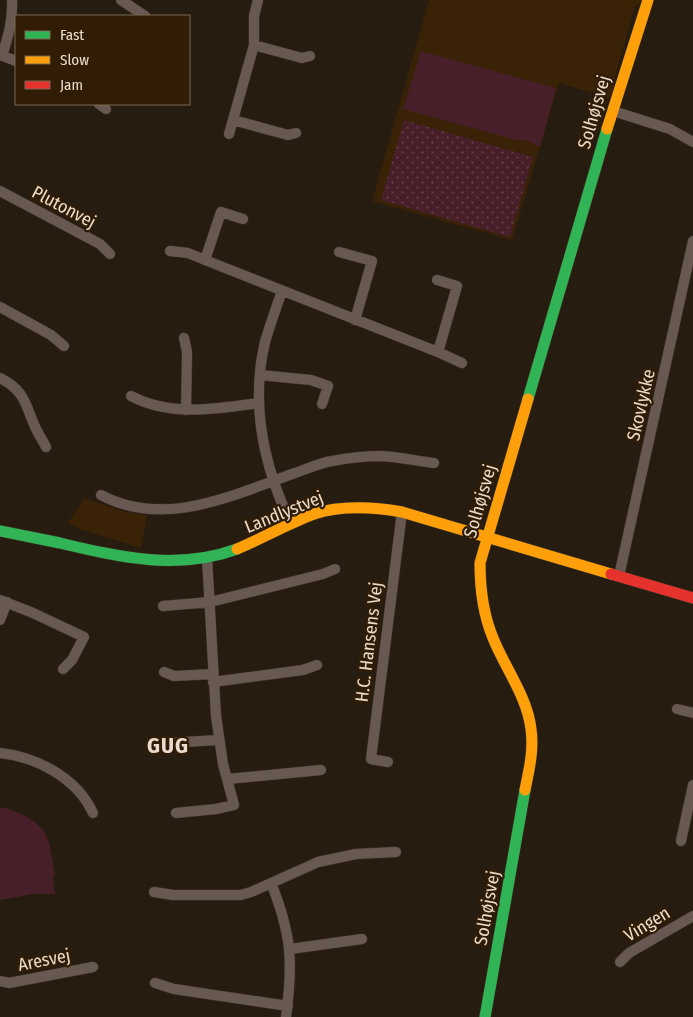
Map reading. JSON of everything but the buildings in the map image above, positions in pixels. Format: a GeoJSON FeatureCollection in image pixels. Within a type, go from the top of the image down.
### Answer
{"type":"FeatureCollection","features":[{"type":"Feature","properties":{"kind":"street"},"geometry":{"type":"LineString","coordinates":[[12,0],[10,28],[1,55],[15,61]]}},
{"type":"Feature","properties":{"kind":"street"},"geometry":{"type":"LineString","coordinates":[[121,0],[144,15]]}},
{"type":"Feature","properties":{"kind":"street"},"geometry":{"type":"LineString","coordinates":[[229,134],[254,45],[254,16],[258,0]]}},
{"type":"Feature","properties":{"kind":"street","name":"Solhøjsvej"},"geometry":{"type":"LineString","coordinates":[[485,1017],[532,750],[531,729],[526,706],[493,638],[484,614],[480,585],[480,563],[612,111],[648,0]]}},
{"type":"Feature","properties":{"kind":"street"},"geometry":{"type":"LineString","coordinates":[[254,45],[302,58],[310,56]]}},
{"type":"Feature","properties":{"kind":"street"},"geometry":{"type":"LineString","coordinates":[[612,111],[670,129],[693,142]]}},
{"type":"Feature","properties":{"kind":"street"},"geometry":{"type":"LineString","coordinates":[[233,120],[288,135],[296,133]]}},
{"type":"Feature","properties":{"kind":"street","name":"Plutonvej"},"geometry":{"type":"LineString","coordinates":[[0,192],[100,244],[110,254]]}},
{"type":"Feature","properties":{"kind":"street"},"geometry":{"type":"LineString","coordinates":[[206,260],[221,212],[242,219]]}},
{"type":"Feature","properties":{"kind":"street","name":"Skovlykke"},"geometry":{"type":"LineString","coordinates":[[619,576],[693,241]]}},
{"type":"Feature","properties":{"kind":"street"},"geometry":{"type":"LineString","coordinates":[[170,251],[188,253],[462,363]]}},
{"type":"Feature","properties":{"kind":"street"},"geometry":{"type":"LineString","coordinates":[[339,252],[372,261],[355,320]]}},
{"type":"Feature","properties":{"kind":"street"},"geometry":{"type":"LineString","coordinates":[[437,280],[457,286],[438,352]]}},
{"type":"Feature","properties":{"kind":"street"},"geometry":{"type":"LineString","coordinates":[[282,291],[267,334],[260,375],[259,403],[264,452],[272,481],[291,524]]}},
{"type":"Feature","properties":{"kind":"street"},"geometry":{"type":"LineString","coordinates":[[0,307],[51,335],[64,346]]}},
{"type":"Feature","properties":{"kind":"street"},"geometry":{"type":"LineString","coordinates":[[184,338],[187,352],[186,410]]}},
{"type":"Feature","properties":{"kind":"street"},"geometry":{"type":"LineString","coordinates":[[260,375],[311,380],[328,386],[322,404]]}},
{"type":"Feature","properties":{"kind":"street"},"geometry":{"type":"LineString","coordinates":[[0,378],[19,390],[25,400],[36,430],[46,447]]}},
{"type":"Feature","properties":{"kind":"street"},"geometry":{"type":"LineString","coordinates":[[131,396],[147,404],[186,410],[225,408],[259,403]]}},
{"type":"Feature","properties":{"kind":"street"},"geometry":{"type":"LineString","coordinates":[[101,496],[136,508],[168,510],[195,507],[220,500],[330,461],[382,456],[434,463]]}},
{"type":"Feature","properties":{"kind":"street","name":"Landlystvej"},"geometry":{"type":"LineString","coordinates":[[0,532],[145,561],[176,562],[207,558],[239,549],[316,514],[340,509],[372,507],[402,512],[693,598]]}},
{"type":"Feature","properties":{"kind":"street","name":"H.C. Hansens Vej"},"geometry":{"type":"LineString","coordinates":[[388,762],[371,759],[402,512]]}},
{"type":"Feature","properties":{"kind":"street"},"geometry":{"type":"LineString","coordinates":[[176,813],[216,809],[234,804],[219,740],[213,678],[207,558]]}},
{"type":"Feature","properties":{"kind":"street"},"geometry":{"type":"LineString","coordinates":[[163,606],[210,602],[323,574],[335,569]]}},
{"type":"Feature","properties":{"kind":"street"},"geometry":{"type":"LineString","coordinates":[[0,620],[3,601],[84,637],[72,660],[63,669]]}},
{"type":"Feature","properties":{"kind":"street"},"geometry":{"type":"LineString","coordinates":[[164,672],[174,676],[213,678],[303,670],[317,666]]}},
{"type":"Feature","properties":{"kind":"street"},"geometry":{"type":"LineString","coordinates":[[677,708],[693,713]]}},
{"type":"Feature","properties":{"kind":"street"},"geometry":{"type":"LineString","coordinates":[[167,742],[219,740]]}},
{"type":"Feature","properties":{"kind":"street"},"geometry":{"type":"LineString","coordinates":[[0,753],[27,758],[56,773],[72,784],[88,801],[93,813]]}},
{"type":"Feature","properties":{"kind":"street"},"geometry":{"type":"LineString","coordinates":[[227,779],[320,770]]}},
{"type":"Feature","properties":{"kind":"street"},"geometry":{"type":"LineString","coordinates":[[681,841],[693,785]]}},
{"type":"Feature","properties":{"kind":"street"},"geometry":{"type":"LineString","coordinates":[[154,892],[173,895],[231,896],[251,892],[327,859],[356,854],[396,852]]}},
{"type":"Feature","properties":{"kind":"street"},"geometry":{"type":"LineString","coordinates":[[271,883],[285,922],[290,949],[291,978],[286,1017]]}},
{"type":"Feature","properties":{"kind":"street","name":"Vingen"},"geometry":{"type":"LineString","coordinates":[[620,962],[629,953],[693,916]]}},
{"type":"Feature","properties":{"kind":"street"},"geometry":{"type":"LineString","coordinates":[[290,949],[362,939]]}},
{"type":"Feature","properties":{"kind":"street","name":"Aresvej"},"geometry":{"type":"LineString","coordinates":[[0,981],[9,983],[93,967]]}},
{"type":"Feature","properties":{"kind":"street"},"geometry":{"type":"LineString","coordinates":[[155,983],[174,989],[288,1006]]}},
{"type":"Feature","properties":{"kind":"shaded area"},"geometry":{"type":"Polygon","coordinates":[[[429,0],[641,0],[640,4],[635,7],[613,83],[614,88],[611,98],[559,83],[512,240],[372,201],[429,0]]]}},
{"type":"Feature","properties":{"kind":"shaded area"},"geometry":{"type":"Polygon","coordinates":[[[421,51],[556,88],[540,147],[525,140],[516,140],[403,109],[421,51]]]}},
{"type":"Feature","properties":{"kind":"shaded area"},"geometry":{"type":"Polygon","coordinates":[[[404,120],[533,157],[510,237],[381,200],[404,120]]]}},
{"type":"Feature","properties":{"kind":"shaded area"},"geometry":{"type":"Polygon","coordinates":[[[83,498],[126,512],[147,515],[141,548],[79,529],[68,522],[80,506],[83,498]]]}},
{"type":"Feature","properties":{"kind":"shaded area"},"geometry":{"type":"Polygon","coordinates":[[[0,807],[26,816],[43,830],[48,839],[55,874],[53,878],[55,894],[33,894],[0,900],[0,807]]]}},
{"type":"Feature","properties":{"kind":"traffic: fast"},"geometry":{"type":"LineString","coordinates":[[528,399],[607,129]]}},
{"type":"Feature","properties":{"kind":"traffic: fast"},"geometry":{"type":"LineString","coordinates":[[0,531],[104,553],[148,560],[193,559],[215,556],[237,549]]}},
{"type":"Feature","properties":{"kind":"traffic: fast"},"geometry":{"type":"LineString","coordinates":[[485,1017],[525,790]]}},
{"type":"Feature","properties":{"kind":"traffic: slow"},"geometry":{"type":"LineString","coordinates":[[607,129],[648,0]]}},
{"type":"Feature","properties":{"kind":"traffic: slow"},"geometry":{"type":"LineString","coordinates":[[525,790],[532,745],[529,717],[487,620],[483,601],[480,563],[528,399]]}},
{"type":"Feature","properties":{"kind":"traffic: slow"},"geometry":{"type":"LineString","coordinates":[[237,549],[314,514],[335,509],[369,508],[402,512],[611,574]]}},
{"type":"Feature","properties":{"kind":"traffic: jam"},"geometry":{"type":"LineString","coordinates":[[611,574],[693,598]]}},
{"type":"Feature","properties":{"kind":"district","name":"GUG"},"geometry":{"type":"Point","coordinates":[168,745]}}]}
